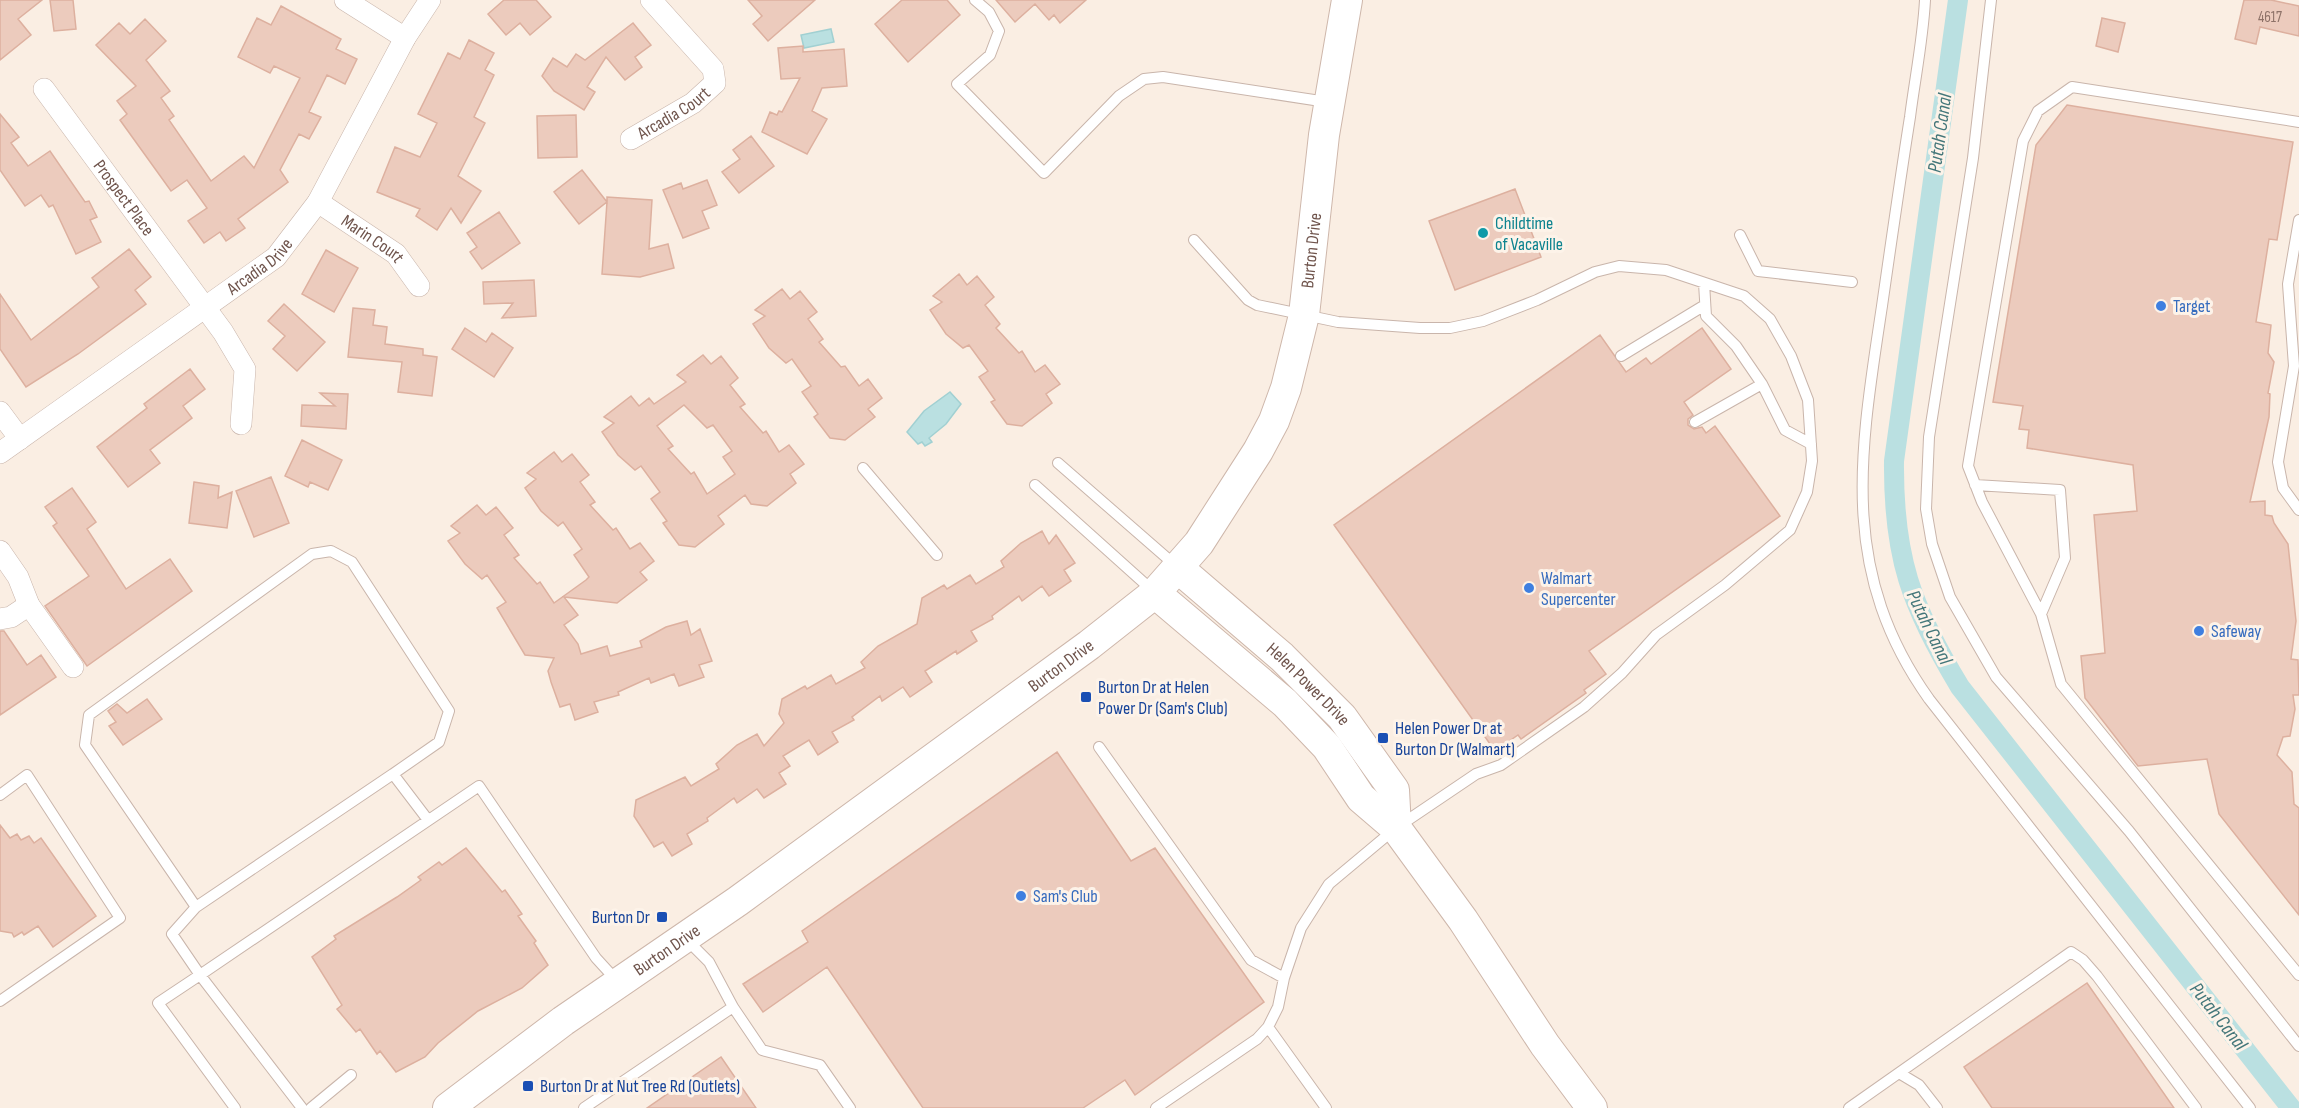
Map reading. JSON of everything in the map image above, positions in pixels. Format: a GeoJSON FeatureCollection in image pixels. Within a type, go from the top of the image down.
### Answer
{"type":"FeatureCollection","features":[{"type":"Feature","properties":{"kind":"street"},"geometry":{"type":"LineString","coordinates":[[345,0],[405,38]]}},
{"type":"Feature","properties":{"kind":"street","name":"Arcadia Drive"},"geometry":{"type":"LineString","coordinates":[[0,453],[276,257],[318,202],[405,38],[430,0]]}},
{"type":"Feature","properties":{"kind":"street","name":"Arcadia Court"},"geometry":{"type":"LineString","coordinates":[[631,139],[693,103],[715,83],[713,69],[651,0]]}},
{"type":"Feature","properties":{"kind":"street","name":"Burton Drive"},"geometry":{"type":"LineString","coordinates":[[448,1108],[563,1021],[685,937],[1089,645],[1155,593],[1199,543],[1258,451],[1274,422],[1286,388],[1304,315],[1330,102],[1347,0]]}},
{"type":"Feature","properties":{"kind":"street","name":"Prospect Place"},"geometry":{"type":"LineString","coordinates":[[44,89],[205,308],[245,369],[246,390],[241,424]]}},
{"type":"Feature","properties":{"kind":"street","name":"Marin Court"},"geometry":{"type":"LineString","coordinates":[[318,202],[396,254],[419,286]]}},
{"type":"Feature","properties":{"kind":"street"},"geometry":{"type":"LineString","coordinates":[[0,412],[20,439]]}},
{"type":"Feature","properties":{"kind":"street"},"geometry":{"type":"LineString","coordinates":[[0,551],[18,577],[29,605],[72,667]]}},
{"type":"Feature","properties":{"kind":"street","name":"Helen Power Drive"},"geometry":{"type":"LineString","coordinates":[[1177,567],[1282,657],[1342,717],[1394,790],[1396,828]]}},
{"type":"Feature","properties":{"kind":"street","name":"Helen Power Drive"},"geometry":{"type":"LineString","coordinates":[[1155,593],[1285,703],[1327,747],[1361,798],[1396,828],[1463,920],[1545,1045],[1592,1108]]}},
{"type":"Feature","properties":{"kind":"street"},"geometry":{"type":"LineString","coordinates":[[0,619],[11,617],[29,605]]}},
{"type":"Feature","properties":{"kind":"lane"},"geometry":{"type":"LineString","coordinates":[[975,0],[989,12],[999,31],[990,55],[957,84],[1044,173],[1119,96],[1144,79],[1163,77],[1330,102]]}},
{"type":"Feature","properties":{"kind":"lane"},"geometry":{"type":"LineString","coordinates":[[1925,0],[1866,409],[1862,497],[1864,532],[1875,594],[1894,644],[1929,699],[2250,1108]]}},
{"type":"Feature","properties":{"kind":"lane"},"geometry":{"type":"LineString","coordinates":[[1991,0],[1973,158],[1929,437],[1926,509],[1932,544],[1950,597],[1996,677],[2129,831],[2299,1046]]}},
{"type":"Feature","properties":{"kind":"lane"},"geometry":{"type":"LineString","coordinates":[[2299,122],[2072,87],[2038,111],[2023,141],[1968,466],[1975,485],[2041,614],[2061,684],[2299,975]]}},
{"type":"Feature","properties":{"kind":"lane"},"geometry":{"type":"LineString","coordinates":[[2299,220],[2288,284],[2294,366],[2278,462],[2283,488],[2299,510]]}},
{"type":"Feature","properties":{"kind":"lane"},"geometry":{"type":"LineString","coordinates":[[1740,235],[1758,271],[1852,282]]}},
{"type":"Feature","properties":{"kind":"lane"},"geometry":{"type":"LineString","coordinates":[[1156,1108],[1257,1039],[1268,1027],[1278,1006],[1284,978],[1301,928],[1329,884],[1396,828],[1476,774],[1501,765],[1584,707],[1622,673],[1656,635],[1725,585],[1790,530],[1807,492],[1812,461],[1808,400],[1791,356],[1770,319],[1744,296],[1666,270],[1619,266],[1575,280],[1537,300],[1483,321],[1450,328],[1420,328],[1338,321],[1257,305],[1248,300],[1194,240]]}},
{"type":"Feature","properties":{"kind":"lane"},"geometry":{"type":"LineString","coordinates":[[1704,283],[1706,316],[1736,346],[1762,384],[1785,430],[1811,444]]}},
{"type":"Feature","properties":{"kind":"lane"},"geometry":{"type":"LineString","coordinates":[[1621,356],[1705,305]]}},
{"type":"Feature","properties":{"kind":"lane"},"geometry":{"type":"LineString","coordinates":[[1695,422],[1762,384]]}},
{"type":"Feature","properties":{"kind":"lane"},"geometry":{"type":"LineString","coordinates":[[1058,462],[1177,567]]}},
{"type":"Feature","properties":{"kind":"lane"},"geometry":{"type":"LineString","coordinates":[[863,468],[937,555]]}},
{"type":"Feature","properties":{"kind":"lane"},"geometry":{"type":"LineString","coordinates":[[1035,485],[1155,593]]}},
{"type":"Feature","properties":{"kind":"lane"},"geometry":{"type":"LineString","coordinates":[[1975,485],[2060,490],[2066,558],[2041,614]]}},
{"type":"Feature","properties":{"kind":"lane"},"geometry":{"type":"LineString","coordinates":[[196,908],[85,745],[89,715],[312,554],[331,551],[352,561],[449,711],[440,742],[196,908],[172,934],[200,975],[302,1108]]}},
{"type":"Feature","properties":{"kind":"lane"},"geometry":{"type":"LineString","coordinates":[[1099,747],[1251,960],[1284,978]]}},
{"type":"Feature","properties":{"kind":"lane"},"geometry":{"type":"LineString","coordinates":[[393,774],[428,820]]}},
{"type":"Feature","properties":{"kind":"lane"},"geometry":{"type":"LineString","coordinates":[[0,795],[27,775],[120,918],[0,1002]]}},
{"type":"Feature","properties":{"kind":"lane"},"geometry":{"type":"LineString","coordinates":[[236,1108],[158,1004],[478,786],[596,958],[619,983]]}},
{"type":"Feature","properties":{"kind":"lane"},"geometry":{"type":"LineString","coordinates":[[685,937],[709,962],[733,1007],[762,1050],[820,1065],[850,1108]]}},
{"type":"Feature","properties":{"kind":"lane"},"geometry":{"type":"LineString","coordinates":[[1849,1108],[2071,952],[2083,960],[2097,976],[2196,1108]]}},
{"type":"Feature","properties":{"kind":"lane"},"geometry":{"type":"LineString","coordinates":[[584,1108],[733,1007]]}},
{"type":"Feature","properties":{"kind":"lane"},"geometry":{"type":"LineString","coordinates":[[1268,1027],[1326,1108]]}},
{"type":"Feature","properties":{"kind":"lane"},"geometry":{"type":"LineString","coordinates":[[1899,1073],[1919,1085],[1937,1108]]}},
{"type":"Feature","properties":{"kind":"lane"},"geometry":{"type":"LineString","coordinates":[[312,1108],[351,1075]]}},
{"type":"Feature","properties":{"kind":"water"},"geometry":{"type":"Polygon","coordinates":[[[831,29],[834,42],[804,48],[801,35],[831,29]]]}},
{"type":"Feature","properties":{"kind":"water"},"geometry":{"type":"Polygon","coordinates":[[[950,392],[961,404],[946,424],[929,438],[932,442],[925,446],[922,442],[918,444],[907,432],[924,411],[950,392]]]}},
{"type":"Feature","properties":{"kind":"building"},"geometry":{"type":"Polygon","coordinates":[[[0,0],[42,0],[18,19],[31,35],[0,60],[0,0]]]}},
{"type":"Feature","properties":{"kind":"building"},"geometry":{"type":"Polygon","coordinates":[[[50,0],[73,0],[76,29],[54,31],[50,0]]]}},
{"type":"Feature","properties":{"kind":"building"},"geometry":{"type":"Polygon","coordinates":[[[504,0],[536,0],[551,17],[530,35],[520,23],[506,35],[488,14],[504,0]]]}},
{"type":"Feature","properties":{"kind":"building"},"geometry":{"type":"Polygon","coordinates":[[[748,0],[815,0],[768,41],[753,24],[762,16],[748,0]]]}},
{"type":"Feature","properties":{"kind":"building"},"geometry":{"type":"Polygon","coordinates":[[[902,0],[947,0],[960,15],[908,62],[875,24],[902,0]]]}},
{"type":"Feature","properties":{"kind":"building"},"geometry":{"type":"Polygon","coordinates":[[[996,0],[1086,0],[1060,23],[1054,15],[1049,20],[1035,4],[1015,22],[996,0]]]}},
{"type":"Feature","properties":{"kind":"building"},"geometry":{"type":"Polygon","coordinates":[[[2244,0],[2271,0],[2299,6],[2299,36],[2260,27],[2256,44],[2235,39],[2244,0]]]}},
{"type":"Feature","properties":{"kind":"building"},"geometry":{"type":"Polygon","coordinates":[[[281,6],[341,39],[336,49],[357,59],[345,84],[327,75],[309,112],[321,117],[309,139],[299,134],[280,170],[288,182],[238,219],[245,228],[226,241],[220,232],[204,243],[188,221],[207,208],[187,180],[171,191],[120,120],[127,114],[117,101],[136,86],[96,45],[119,23],[130,34],[145,19],[166,41],[146,60],[170,91],[161,98],[174,116],[169,120],[211,181],[244,156],[254,168],[300,78],[274,66],[270,73],[238,57],[257,18],[271,25],[281,6]]]}},
{"type":"Feature","properties":{"kind":"building"},"geometry":{"type":"Polygon","coordinates":[[[2102,18],[2125,23],[2118,52],[2096,46],[2102,18]]]}},
{"type":"Feature","properties":{"kind":"building"},"geometry":{"type":"Polygon","coordinates":[[[633,23],[651,45],[635,57],[642,67],[625,80],[606,57],[587,87],[595,92],[584,110],[554,91],[542,76],[553,58],[567,67],[576,54],[585,60],[633,23]]]}},
{"type":"Feature","properties":{"kind":"building"},"geometry":{"type":"Polygon","coordinates":[[[469,40],[494,53],[485,70],[494,75],[474,117],[485,123],[458,176],[481,191],[461,223],[451,208],[437,230],[416,216],[420,209],[377,192],[395,147],[420,157],[437,123],[418,114],[448,53],[460,59],[469,40]]]}},
{"type":"Feature","properties":{"kind":"building"},"geometry":{"type":"Polygon","coordinates":[[[803,46],[803,52],[844,49],[847,86],[822,88],[812,111],[827,119],[807,154],[762,132],[770,112],[777,115],[779,111],[782,112],[800,78],[781,79],[778,48],[803,46]]]}},
{"type":"Feature","properties":{"kind":"building"},"geometry":{"type":"Polygon","coordinates":[[[2067,105],[2293,142],[2277,240],[2269,239],[2256,322],[2271,325],[2268,353],[2274,362],[2268,393],[2270,394],[2269,417],[2250,502],[2265,501],[2265,515],[2272,516],[2288,544],[2296,621],[2291,659],[2298,660],[2299,695],[2293,695],[2295,709],[2290,736],[2283,737],[2277,755],[2292,772],[2294,804],[2299,808],[2299,915],[2219,814],[2207,759],[2138,766],[2085,698],[2081,656],[2105,653],[2094,515],[2137,511],[2133,465],[2027,448],[2029,430],[2019,429],[2023,406],[1993,402],[2036,145],[2067,105]]]}},
{"type":"Feature","properties":{"kind":"building"},"geometry":{"type":"Polygon","coordinates":[[[0,114],[19,137],[11,143],[28,166],[50,151],[85,202],[89,201],[97,217],[90,220],[101,242],[76,254],[53,205],[49,207],[41,195],[25,206],[0,170],[0,114]]]}},
{"type":"Feature","properties":{"kind":"building"},"geometry":{"type":"Polygon","coordinates":[[[576,115],[577,157],[538,158],[537,116],[576,115]]]}},
{"type":"Feature","properties":{"kind":"building"},"geometry":{"type":"Polygon","coordinates":[[[751,136],[774,166],[739,193],[722,172],[740,159],[733,150],[751,136]]]}},
{"type":"Feature","properties":{"kind":"building"},"geometry":{"type":"Polygon","coordinates":[[[582,170],[607,202],[579,224],[554,192],[582,170]]]}},
{"type":"Feature","properties":{"kind":"building"},"geometry":{"type":"Polygon","coordinates":[[[707,180],[717,205],[702,211],[709,228],[683,238],[663,190],[681,183],[683,189],[707,180]]]}},
{"type":"Feature","properties":{"kind":"building","name":"Childtime of Vacaville"},"geometry":{"type":"Polygon","coordinates":[[[1515,189],[1541,257],[1455,290],[1429,221],[1515,189]]]}},
{"type":"Feature","properties":{"kind":"building"},"geometry":{"type":"Polygon","coordinates":[[[607,197],[652,200],[649,249],[668,244],[674,268],[640,277],[602,274],[607,197]]]}},
{"type":"Feature","properties":{"kind":"building"},"geometry":{"type":"Polygon","coordinates":[[[499,212],[520,243],[482,269],[470,252],[477,247],[467,233],[499,212]]]}},
{"type":"Feature","properties":{"kind":"building"},"geometry":{"type":"Polygon","coordinates":[[[129,249],[151,277],[135,290],[146,304],[78,354],[26,387],[0,349],[0,294],[31,340],[99,287],[92,278],[129,249]]]}},
{"type":"Feature","properties":{"kind":"building"},"geometry":{"type":"Polygon","coordinates":[[[326,250],[358,268],[334,312],[302,294],[326,250]]]}},
{"type":"Feature","properties":{"kind":"building"},"geometry":{"type":"Polygon","coordinates":[[[959,274],[967,285],[977,276],[994,297],[985,305],[1000,324],[996,328],[1019,353],[1022,351],[1035,372],[1045,365],[1060,384],[1046,394],[1052,403],[1022,426],[1007,424],[991,402],[995,400],[979,377],[988,371],[969,345],[963,348],[946,334],[930,310],[942,302],[933,296],[959,274]]]}},
{"type":"Feature","properties":{"kind":"building"},"geometry":{"type":"Polygon","coordinates":[[[534,280],[536,316],[502,318],[513,303],[484,304],[483,282],[534,280]]]}},
{"type":"Feature","properties":{"kind":"building"},"geometry":{"type":"Polygon","coordinates":[[[782,289],[790,299],[800,291],[817,312],[808,319],[823,339],[819,342],[841,367],[845,366],[859,386],[868,379],[882,398],[868,409],[875,417],[845,440],[830,438],[814,417],[818,414],[802,392],[811,386],[792,359],[786,363],[769,348],[753,324],[765,316],[755,310],[782,289]]]}},
{"type":"Feature","properties":{"kind":"building"},"geometry":{"type":"Polygon","coordinates":[[[284,304],[325,342],[297,371],[273,349],[285,336],[268,321],[284,304]]]}},
{"type":"Feature","properties":{"kind":"building"},"geometry":{"type":"Polygon","coordinates":[[[353,308],[375,310],[373,325],[387,327],[385,344],[423,349],[423,355],[437,357],[432,396],[398,392],[402,362],[348,357],[353,308]]]}},
{"type":"Feature","properties":{"kind":"building"},"geometry":{"type":"Polygon","coordinates":[[[465,328],[486,342],[492,333],[513,348],[494,377],[452,349],[465,328]]]}},
{"type":"Feature","properties":{"kind":"building","name":"Walmart Supercenter"},"geometry":{"type":"Polygon","coordinates":[[[1702,328],[1731,369],[1684,402],[1693,415],[1688,419],[1688,425],[1694,429],[1702,427],[1706,433],[1715,426],[1780,516],[1589,651],[1606,674],[1584,690],[1586,693],[1521,739],[1518,735],[1495,751],[1334,525],[1600,335],[1626,372],[1646,358],[1651,364],[1702,328]]]}},
{"type":"Feature","properties":{"kind":"building"},"geometry":{"type":"Polygon","coordinates":[[[703,355],[711,364],[721,356],[738,378],[730,385],[745,404],[740,407],[763,433],[766,431],[779,452],[789,445],[804,464],[790,474],[796,483],[767,506],[751,504],[745,495],[718,516],[724,524],[695,547],[679,545],[663,523],[667,521],[651,499],[660,492],[641,466],[635,470],[618,455],[602,432],[614,423],[604,417],[631,396],[639,406],[649,398],[654,404],[686,382],[677,375],[703,355]],[[684,405],[657,426],[673,446],[668,449],[691,474],[694,472],[707,494],[735,474],[723,457],[732,451],[713,425],[707,428],[684,405]]]}},
{"type":"Feature","properties":{"kind":"building"},"geometry":{"type":"Polygon","coordinates":[[[190,369],[205,389],[183,406],[192,418],[150,450],[160,463],[128,487],[97,447],[147,408],[144,404],[190,369]]]}},
{"type":"Feature","properties":{"kind":"building"},"geometry":{"type":"Polygon","coordinates":[[[320,393],[348,394],[346,429],[301,426],[302,405],[335,406],[320,393]]]}},
{"type":"Feature","properties":{"kind":"building"},"geometry":{"type":"Polygon","coordinates":[[[302,440],[342,460],[328,490],[310,482],[308,487],[285,476],[302,440]]]}},
{"type":"Feature","properties":{"kind":"building"},"geometry":{"type":"Polygon","coordinates":[[[554,452],[562,462],[572,454],[589,475],[580,482],[595,502],[590,505],[613,530],[616,528],[630,549],[640,543],[654,561],[640,572],[647,580],[617,603],[564,597],[578,615],[564,625],[578,644],[581,654],[607,646],[610,656],[642,647],[640,641],[666,627],[687,621],[691,635],[700,629],[712,661],[699,665],[704,677],[679,686],[674,674],[651,683],[649,678],[618,692],[619,695],[594,702],[598,712],[575,720],[570,704],[560,707],[551,682],[548,671],[554,658],[525,655],[497,608],[506,602],[487,575],[482,579],[465,564],[448,541],[460,533],[451,526],[477,505],[486,515],[496,507],[513,528],[504,535],[519,555],[514,558],[537,584],[540,582],[554,603],[586,580],[589,577],[574,555],[582,549],[563,522],[558,526],[541,511],[525,488],[536,479],[527,473],[554,452]]]}},
{"type":"Feature","properties":{"kind":"building"},"geometry":{"type":"Polygon","coordinates":[[[271,477],[289,523],[254,537],[236,491],[271,477]]]}},
{"type":"Feature","properties":{"kind":"building"},"geometry":{"type":"Polygon","coordinates":[[[194,482],[219,486],[218,498],[232,492],[227,528],[189,523],[194,482]]]}},
{"type":"Feature","properties":{"kind":"building"},"geometry":{"type":"Polygon","coordinates":[[[72,488],[96,522],[87,529],[126,589],[170,559],[192,591],[87,666],[45,606],[89,576],[53,526],[57,523],[45,507],[72,488]]]}},
{"type":"Feature","properties":{"kind":"building"},"geometry":{"type":"Polygon","coordinates":[[[1042,531],[1049,544],[1056,535],[1075,563],[1064,570],[1071,581],[1049,596],[1042,586],[1022,601],[1019,596],[992,616],[993,619],[971,631],[977,641],[957,654],[956,651],[925,671],[932,682],[910,697],[903,687],[882,701],[880,696],[852,717],[854,720],[832,732],[838,742],[818,755],[809,740],[783,756],[790,766],[779,773],[786,784],[764,798],[757,789],[737,803],[734,798],[707,818],[708,821],[687,834],[692,844],[672,856],[663,842],[654,847],[634,816],[636,800],[685,777],[691,786],[719,769],[716,764],[737,745],[757,734],[764,746],[784,723],[779,714],[782,699],[805,686],[807,689],[831,675],[836,684],[865,668],[861,662],[878,646],[917,624],[922,598],[944,585],[947,589],[970,575],[976,584],[1004,567],[1001,561],[1021,543],[1042,531]]]}},
{"type":"Feature","properties":{"kind":"building"},"geometry":{"type":"Polygon","coordinates":[[[0,631],[4,631],[27,665],[41,655],[56,677],[0,715],[0,631]]]}},
{"type":"Feature","properties":{"kind":"building"},"geometry":{"type":"Polygon","coordinates":[[[147,699],[162,719],[123,745],[109,726],[116,722],[108,711],[117,704],[127,713],[147,699]]]}},
{"type":"Feature","properties":{"kind":"building","name":"Sam's Club"},"geometry":{"type":"Polygon","coordinates":[[[1057,752],[1131,861],[1155,848],[1264,1002],[1135,1095],[1125,1080],[1083,1108],[923,1108],[827,967],[763,1012],[743,984],[808,942],[802,931],[1057,752]]]}},
{"type":"Feature","properties":{"kind":"building"},"geometry":{"type":"Polygon","coordinates":[[[0,825],[10,838],[17,834],[21,840],[29,836],[34,843],[41,838],[96,916],[53,947],[38,926],[24,935],[22,932],[14,937],[12,933],[0,931],[0,825]]]}},
{"type":"Feature","properties":{"kind":"building"},"geometry":{"type":"Polygon","coordinates":[[[466,848],[502,892],[505,890],[522,914],[518,916],[536,941],[534,943],[548,965],[522,988],[478,1011],[438,1043],[425,1057],[396,1072],[380,1051],[377,1054],[360,1029],[356,1032],[337,1009],[342,1005],[312,957],[336,939],[334,936],[397,897],[421,880],[418,877],[439,862],[442,865],[466,848]]]}},
{"type":"Feature","properties":{"kind":"building"},"geometry":{"type":"Polygon","coordinates":[[[2087,983],[2174,1108],[1992,1108],[1964,1067],[2087,983]]]}},
{"type":"Feature","properties":{"kind":"building"},"geometry":{"type":"Polygon","coordinates":[[[721,1057],[756,1108],[647,1108],[721,1057]]]}},
{"type":"Feature","properties":{"kind":"waterway","name":"Putah Canal"},"geometry":{"type":"LineString","coordinates":[[1958,0],[1894,461],[1897,525],[1908,580],[1929,631],[1960,687],[2291,1108]]}},
{"type":"Feature","properties":{"kind":"place","name":"Childtime of Vacaville"},"geometry":{"type":"Point","coordinates":[1483,233]}},
{"type":"Feature","properties":{"kind":"place","name":"Target"},"geometry":{"type":"Point","coordinates":[2161,306]}},
{"type":"Feature","properties":{"kind":"place","name":"Walmart Supercenter"},"geometry":{"type":"Point","coordinates":[1529,588]}},
{"type":"Feature","properties":{"kind":"place","name":"Safeway"},"geometry":{"type":"Point","coordinates":[2199,631]}},
{"type":"Feature","properties":{"kind":"place","name":"Burton Dr at Helen Power Dr (Sam's Club)"},"geometry":{"type":"Point","coordinates":[1086,697]}},
{"type":"Feature","properties":{"kind":"place","name":"Helen Power Dr at Burton Dr (Walmart)"},"geometry":{"type":"Point","coordinates":[1383,738]}},
{"type":"Feature","properties":{"kind":"place","name":"Sam's Club"},"geometry":{"type":"Point","coordinates":[1021,896]}},
{"type":"Feature","properties":{"kind":"place","name":"Burton Dr"},"geometry":{"type":"Point","coordinates":[662,917]}},
{"type":"Feature","properties":{"kind":"place","name":"Burton Dr at Nut Tree Rd (Outlets)"},"geometry":{"type":"Point","coordinates":[528,1086]}}]}
